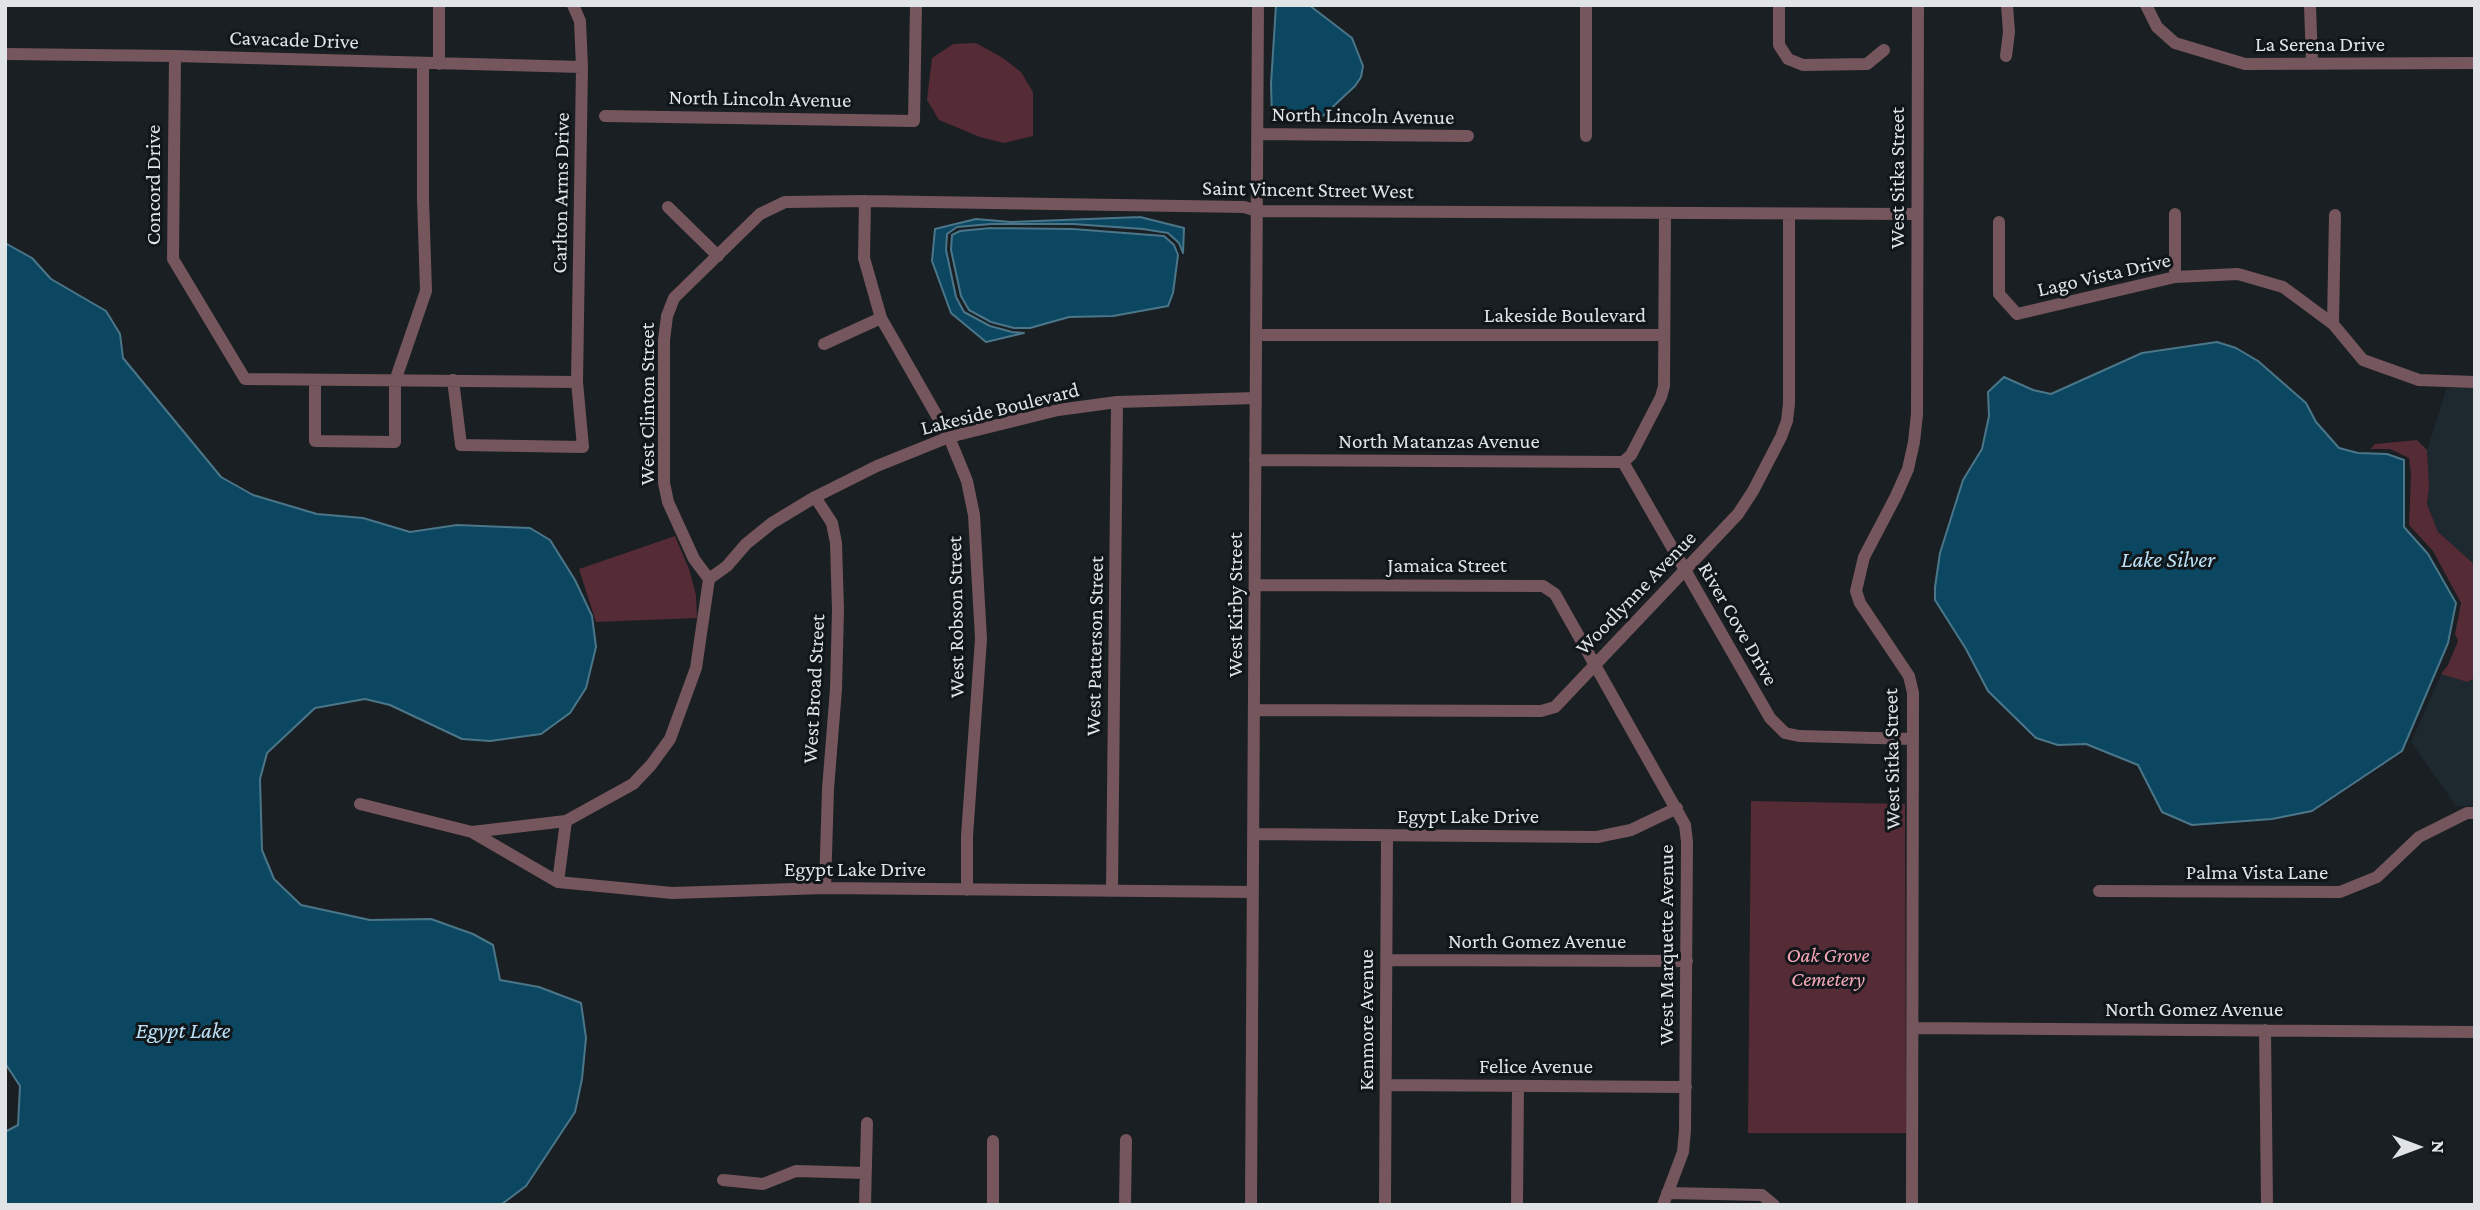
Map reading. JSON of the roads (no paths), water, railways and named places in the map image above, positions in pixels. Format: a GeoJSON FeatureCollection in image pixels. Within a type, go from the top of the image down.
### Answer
{"type":"FeatureCollection","features":[{"type":"Feature","properties":{"kind":"street"},"geometry":{"type":"LineString","coordinates":[[439,5],[439,64]]}},
{"type":"Feature","properties":{"kind":"street","name":"Carlton Arms Drive"},"geometry":{"type":"LineString","coordinates":[[453,380],[461,445],[583,447],[577,382],[582,67],[580,21],[573,5]]}},
{"type":"Feature","properties":{"kind":"street","name":"North Lincoln Avenue"},"geometry":{"type":"LineString","coordinates":[[605,116],[914,121],[916,5]]}},
{"type":"Feature","properties":{"kind":"street","name":"West Kirby Street"},"geometry":{"type":"LineString","coordinates":[[1251,1205],[1258,5]]}},
{"type":"Feature","properties":{"kind":"street"},"geometry":{"type":"LineString","coordinates":[[1586,5],[1586,136]]}},
{"type":"Feature","properties":{"kind":"street"},"geometry":{"type":"LineString","coordinates":[[1779,5],[1779,45],[1788,59],[1803,65],[1867,64],[1884,50]]}},
{"type":"Feature","properties":{"kind":"street","name":"West Sitka Street"},"geometry":{"type":"LineString","coordinates":[[1912,1205],[1913,693],[1909,676],[1860,603],[1856,591],[1864,557],[1908,469],[1917,414],[1918,5]]}},
{"type":"Feature","properties":{"kind":"street"},"geometry":{"type":"LineString","coordinates":[[2006,56],[2010,32],[2007,5]]}},
{"type":"Feature","properties":{"kind":"street","name":"La Serena Drive"},"geometry":{"type":"LineString","coordinates":[[2146,5],[2157,27],[2175,43],[2245,64],[2475,62]]}},
{"type":"Feature","properties":{"kind":"street"},"geometry":{"type":"LineString","coordinates":[[2310,5],[2312,64]]}},
{"type":"Feature","properties":{"kind":"street","name":"Cavacade Drive"},"geometry":{"type":"LineString","coordinates":[[5,54],[582,67]]}},
{"type":"Feature","properties":{"kind":"street","name":"Concord Drive"},"geometry":{"type":"LineString","coordinates":[[175,56],[173,259],[245,379],[315,380]]}},
{"type":"Feature","properties":{"kind":"street"},"geometry":{"type":"LineString","coordinates":[[423,63],[422,199],[426,291],[395,381],[395,442],[315,441],[315,380],[395,381],[453,380],[577,382]]}},
{"type":"Feature","properties":{"kind":"street","name":"North Lincoln Avenue"},"geometry":{"type":"LineString","coordinates":[[1257,134],[1468,136]]}},
{"type":"Feature","properties":{"kind":"street","name":"West Robson Street"},"geometry":{"type":"LineString","coordinates":[[865,201],[864,258],[881,318],[949,437],[967,481],[974,515],[979,582],[979,672],[967,836],[967,890]]}},
{"type":"Feature","properties":{"kind":"street","name":"Saint Vincent Street West"},"geometry":{"type":"LineString","coordinates":[[718,256],[760,214],[785,202],[1244,207],[1257,211],[1916,214]]}},
{"type":"Feature","properties":{"kind":"street"},"geometry":{"type":"LineString","coordinates":[[668,207],[718,256]]}},
{"type":"Feature","properties":{"kind":"street"},"geometry":{"type":"LineString","coordinates":[[1623,462],[1631,455],[1664,386],[1665,213]]}},
{"type":"Feature","properties":{"kind":"street","name":"Woodlynne Avenue"},"geometry":{"type":"LineString","coordinates":[[1254,710],[1541,711],[1555,707],[1738,514],[1753,491],[1787,421],[1789,214]]}},
{"type":"Feature","properties":{"kind":"street"},"geometry":{"type":"LineString","coordinates":[[2175,214],[2175,277]]}},
{"type":"Feature","properties":{"kind":"street"},"geometry":{"type":"LineString","coordinates":[[2333,324],[2336,215]]}},
{"type":"Feature","properties":{"kind":"street","name":"Lago Vista Drive"},"geometry":{"type":"LineString","coordinates":[[1999,222],[1999,294],[2017,314],[2175,277],[2238,274],[2283,287],[2333,324],[2363,360],[2419,380],[2475,382]]}},
{"type":"Feature","properties":{"kind":"street","name":"West Clinton Street"},"geometry":{"type":"LineString","coordinates":[[709,579],[694,559],[668,502],[664,483],[664,340],[667,316],[674,298],[718,256]]}},
{"type":"Feature","properties":{"kind":"street"},"geometry":{"type":"LineString","coordinates":[[824,344],[881,318]]}},
{"type":"Feature","properties":{"kind":"street","name":"Lakeside Boulevard"},"geometry":{"type":"LineString","coordinates":[[1256,335],[1664,335]]}},
{"type":"Feature","properties":{"kind":"street","name":"Lakeside Boulevard"},"geometry":{"type":"LineString","coordinates":[[709,579],[727,566],[746,544],[772,523],[815,497],[877,466],[949,437],[1058,410],[1117,402],[1256,398]]}},
{"type":"Feature","properties":{"kind":"street","name":"West Patterson Street"},"geometry":{"type":"LineString","coordinates":[[1112,891],[1117,402]]}},
{"type":"Feature","properties":{"kind":"street","name":"North Matanzas Avenue"},"geometry":{"type":"LineString","coordinates":[[1255,460],[1623,462]]}},
{"type":"Feature","properties":{"kind":"street","name":"River Cove Drive"},"geometry":{"type":"LineString","coordinates":[[1623,462],[1770,718],[1784,733],[1799,736],[1913,739]]}},
{"type":"Feature","properties":{"kind":"street","name":"West Broad Street"},"geometry":{"type":"LineString","coordinates":[[815,497],[832,523],[836,543],[838,610],[825,888]]}},
{"type":"Feature","properties":{"kind":"street"},"geometry":{"type":"LineString","coordinates":[[558,882],[566,821],[633,784],[670,739],[696,668],[709,579]]}},
{"type":"Feature","properties":{"kind":"street","name":"Jamaica Street"},"geometry":{"type":"LineString","coordinates":[[1256,585],[1543,586],[1555,594],[1595,664]]}},
{"type":"Feature","properties":{"kind":"street","name":"West Marquette Avenue"},"geometry":{"type":"LineString","coordinates":[[1595,664],[1685,825],[1687,961],[1683,1152],[1665,1199]]}},
{"type":"Feature","properties":{"kind":"street","name":"Egypt Lake Drive"},"geometry":{"type":"LineString","coordinates":[[360,804],[472,832],[558,882],[672,893],[825,888],[1253,892]]}},
{"type":"Feature","properties":{"kind":"street","name":"Egypt Lake Drive"},"geometry":{"type":"LineString","coordinates":[[1253,834],[1597,837],[1631,830],[1677,808]]}},
{"type":"Feature","properties":{"kind":"street","name":"Palma Vista Lane"},"geometry":{"type":"LineString","coordinates":[[2099,891],[2340,892],[2377,877],[2419,837],[2467,813],[2475,813]]}},
{"type":"Feature","properties":{"kind":"street","name":"Egypt Lake Drive"},"geometry":{"type":"LineString","coordinates":[[472,832],[566,821]]}},
{"type":"Feature","properties":{"kind":"street","name":"Kenmore Avenue"},"geometry":{"type":"LineString","coordinates":[[1385,1205],[1387,836]]}},
{"type":"Feature","properties":{"kind":"street","name":"North Gomez Avenue"},"geometry":{"type":"LineString","coordinates":[[1387,960],[1687,961]]}},
{"type":"Feature","properties":{"kind":"street","name":"North Gomez Avenue"},"geometry":{"type":"LineString","coordinates":[[1913,1028],[2475,1032]]}},
{"type":"Feature","properties":{"kind":"street"},"geometry":{"type":"LineString","coordinates":[[2265,1030],[2267,1205]]}},
{"type":"Feature","properties":{"kind":"street","name":"Felice Avenue"},"geometry":{"type":"LineString","coordinates":[[1386,1085],[1686,1087]]}},
{"type":"Feature","properties":{"kind":"street"},"geometry":{"type":"LineString","coordinates":[[1517,1086],[1517,1205]]}},
{"type":"Feature","properties":{"kind":"street"},"geometry":{"type":"LineString","coordinates":[[865,1205],[867,1123]]}},
{"type":"Feature","properties":{"kind":"street"},"geometry":{"type":"LineString","coordinates":[[1125,1205],[1126,1140]]}},
{"type":"Feature","properties":{"kind":"street"},"geometry":{"type":"LineString","coordinates":[[993,1141],[993,1205]]}},
{"type":"Feature","properties":{"kind":"street"},"geometry":{"type":"LineString","coordinates":[[723,1180],[763,1184],[796,1171],[865,1173]]}},
{"type":"Feature","properties":{"kind":"street"},"geometry":{"type":"LineString","coordinates":[[1665,1199],[1762,1195],[1774,1205]]}},
{"type":"Feature","properties":{"kind":"water"},"geometry":{"type":"Polygon","coordinates":[[[1276,5],[1309,5],[1352,38],[1363,66],[1361,77],[1355,86],[1324,115],[1312,120],[1281,120],[1272,117],[1271,84],[1276,5]]]}},
{"type":"Feature","properties":{"kind":"water"},"geometry":{"type":"Polygon","coordinates":[[[1140,217],[1184,228],[1183,253],[1179,243],[1168,233],[1143,229],[1073,224],[991,224],[957,227],[947,234],[946,250],[956,297],[964,312],[990,326],[1024,333],[986,342],[951,313],[932,261],[935,229],[976,219],[1011,222],[1140,217]]]}},
{"type":"Feature","properties":{"kind":"water"},"geometry":{"type":"Polygon","coordinates":[[[991,228],[1073,229],[1164,236],[1174,245],[1178,255],[1173,293],[1168,306],[1113,316],[1069,317],[1030,328],[1014,328],[991,322],[969,310],[961,296],[951,250],[952,235],[960,231],[991,228]]]}},
{"type":"Feature","properties":{"kind":"water","name":"Egypt Lake"},"geometry":{"type":"Polygon","coordinates":[[[5,243],[32,258],[51,279],[106,311],[120,334],[123,358],[221,477],[253,495],[317,514],[363,518],[410,532],[457,525],[530,528],[550,540],[575,580],[592,616],[596,647],[586,688],[570,713],[541,734],[490,741],[462,739],[390,705],[365,699],[315,708],[267,753],[260,779],[262,850],[274,879],[301,905],[370,920],[431,919],[473,934],[493,945],[500,980],[539,987],[581,1003],[586,1038],[575,1112],[526,1186],[502,1204],[5,1205],[5,1132],[18,1125],[20,1086],[5,1063],[5,243]]]}},
{"type":"Feature","properties":{"kind":"water","name":"Lake Silver"},"geometry":{"type":"Polygon","coordinates":[[[2217,342],[2236,348],[2258,361],[2306,403],[2316,422],[2339,448],[2358,453],[2387,454],[2404,460],[2404,527],[2428,554],[2456,603],[2448,643],[2402,751],[2312,811],[2272,819],[2192,825],[2162,812],[2138,765],[2086,744],[2058,745],[2036,738],[1988,691],[1966,649],[1935,600],[1935,587],[1940,553],[1963,480],[1982,449],[1989,416],[1988,392],[2004,377],[2033,390],[2051,394],[2142,353],[2217,342]]]}},
{"type":"Feature","properties":{"kind":"park label","name":"Oak Grove Cemetery"},"geometry":{"type":"Point","coordinates":[1828,968]}}]}
